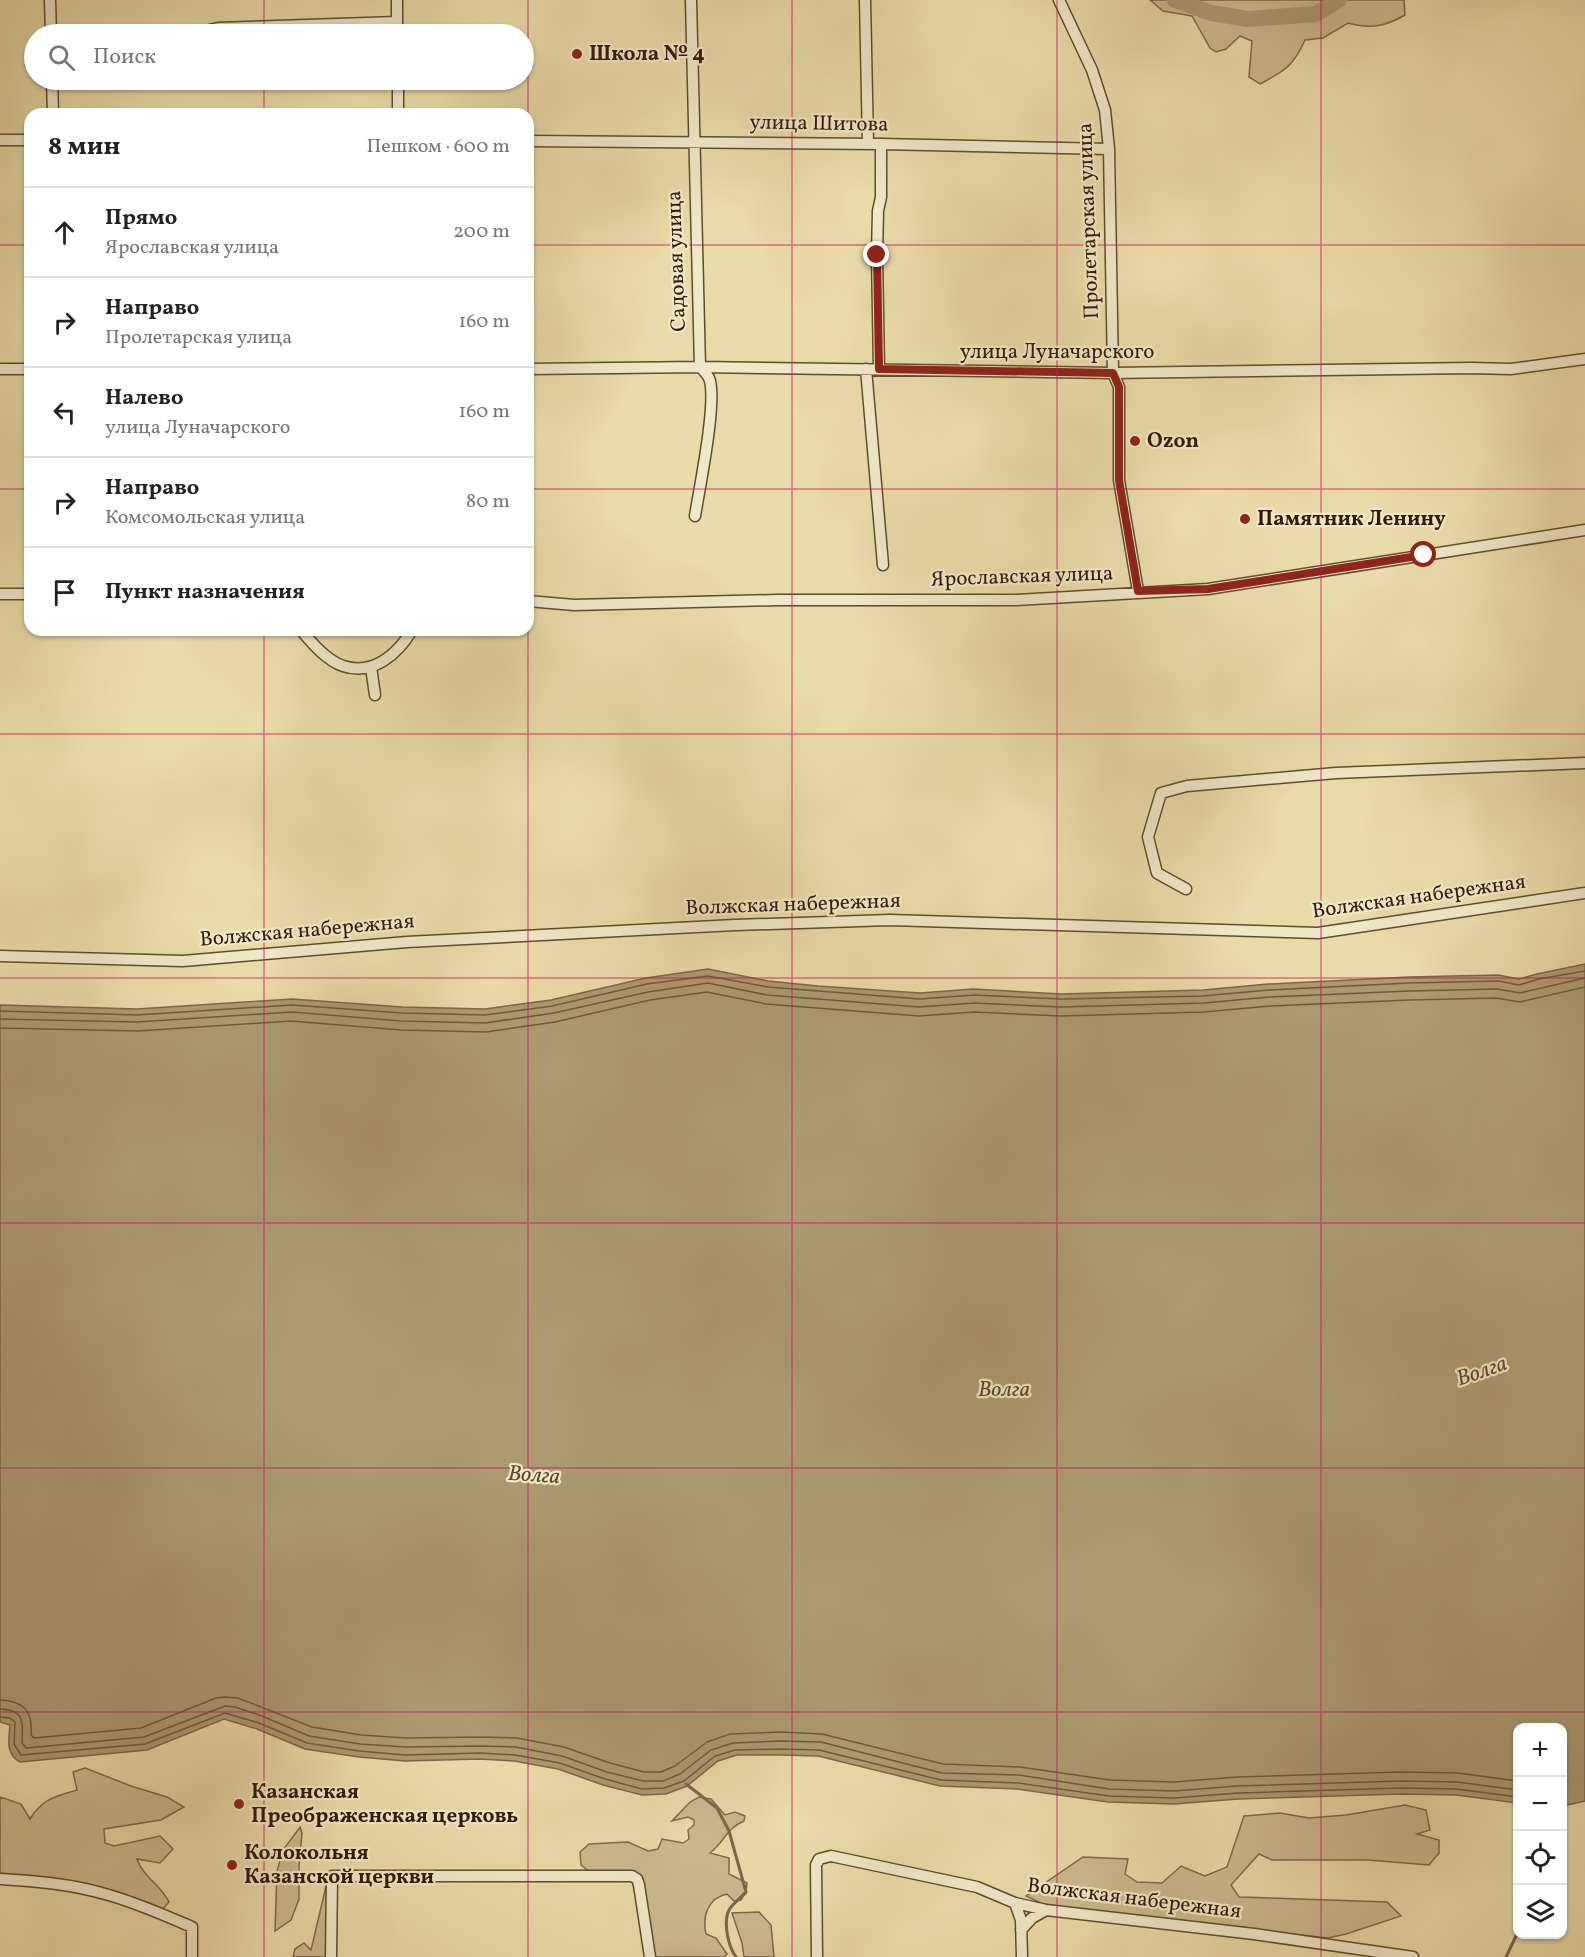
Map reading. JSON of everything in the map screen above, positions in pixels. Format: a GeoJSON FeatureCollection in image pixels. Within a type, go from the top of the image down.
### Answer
{"type":"FeatureCollection","features":[{"type":"Feature","properties":{"kind":"street"},"geometry":{"type":"LineString","coordinates":[[50,0],[51,24]]}},
{"type":"Feature","properties":{"kind":"street"},"geometry":{"type":"LineString","coordinates":[[337,24],[397,22],[397,0]]}},
{"type":"Feature","properties":{"kind":"street","name":"Садовая улица"},"geometry":{"type":"LineString","coordinates":[[691,0],[700,367],[709,378],[711,399],[695,516]]}},
{"type":"Feature","properties":{"kind":"street"},"geometry":{"type":"LineString","coordinates":[[865,0],[868,144]]}},
{"type":"Feature","properties":{"kind":"street","name":"Пролетарская улица"},"geometry":{"type":"LineString","coordinates":[[1059,0],[1092,70],[1105,110],[1109,149],[1113,373],[1119,387],[1119,480],[1138,591]]}},
{"type":"Feature","properties":{"kind":"street"},"geometry":{"type":"LineString","coordinates":[[52,90],[52,108]]}},
{"type":"Feature","properties":{"kind":"street"},"geometry":{"type":"LineString","coordinates":[[398,90],[398,108]]}},
{"type":"Feature","properties":{"kind":"street"},"geometry":{"type":"LineString","coordinates":[[0,140],[24,140]]}},
{"type":"Feature","properties":{"kind":"street","name":"улица Шитова"},"geometry":{"type":"LineString","coordinates":[[534,141],[881,144],[1109,149]]}},
{"type":"Feature","properties":{"kind":"street"},"geometry":{"type":"LineString","coordinates":[[879,369],[877,255],[878,211],[881,197],[881,144]]}},
{"type":"Feature","properties":{"kind":"street","name":"улица Луначарского"},"geometry":{"type":"LineString","coordinates":[[534,369],[700,367],[1113,373],[1511,369],[1585,359]]}},
{"type":"Feature","properties":{"kind":"street"},"geometry":{"type":"LineString","coordinates":[[0,369],[24,369]]}},
{"type":"Feature","properties":{"kind":"street"},"geometry":{"type":"LineString","coordinates":[[866,369],[883,565]]}},
{"type":"Feature","properties":{"kind":"street","name":"Ярославская улица"},"geometry":{"type":"LineString","coordinates":[[534,601],[586,605],[789,600],[1016,600],[1138,591],[1208,589],[1585,530]]}},
{"type":"Feature","properties":{"kind":"street"},"geometry":{"type":"LineString","coordinates":[[0,594],[24,594]]}},
{"type":"Feature","properties":{"kind":"street"},"geometry":{"type":"LineString","coordinates":[[306,636],[336,662],[345,666],[371,667],[385,661],[408,636]]}},
{"type":"Feature","properties":{"kind":"street"},"geometry":{"type":"LineString","coordinates":[[371,667],[375,695]]}},
{"type":"Feature","properties":{"kind":"street"},"geometry":{"type":"LineString","coordinates":[[1186,889],[1157,873],[1148,837],[1161,793],[1187,786],[1336,773],[1585,763]]}},
{"type":"Feature","properties":{"kind":"street","name":"Волжская набережная"},"geometry":{"type":"LineString","coordinates":[[0,956],[183,961],[407,942],[735,925],[890,920],[1318,933],[1585,893]]}},
{"type":"Feature","properties":{"kind":"street","name":"Волжская набережная"},"geometry":{"type":"LineString","coordinates":[[817,1957],[816,1865],[819,1859],[831,1856],[977,1887],[1015,1903],[1046,1910],[1254,1934],[1413,1957]]}},
{"type":"Feature","properties":{"kind":"street"},"geometry":{"type":"LineString","coordinates":[[331,1957],[332,1876],[632,1876],[637,1879],[650,1957]]}},
{"type":"Feature","properties":{"kind":"street"},"geometry":{"type":"LineString","coordinates":[[0,1879],[46,1882],[105,1894],[149,1909],[192,1927],[192,1957]]}},
{"type":"Feature","properties":{"kind":"street"},"geometry":{"type":"LineString","coordinates":[[1015,1903],[1021,1920],[1022,1957]]}},
{"type":"Feature","properties":{"kind":"street"},"geometry":{"type":"LineString","coordinates":[[1021,1930],[1032,1918],[1046,1910]]}},
{"type":"Feature","properties":{"kind":"shaded area"},"geometry":{"type":"Polygon","coordinates":[[[1150,0],[1404,0],[1405,15],[1377,26],[1348,23],[1323,38],[1305,40],[1287,67],[1260,84],[1249,77],[1252,41],[1240,36],[1226,49],[1216,52],[1210,48],[1192,16],[1163,11],[1150,0]]]}},
{"type":"Feature","properties":{"kind":"shaded area"},"geometry":{"type":"Polygon","coordinates":[[[85,1768],[167,1797],[184,1807],[161,1820],[104,1829],[105,1843],[114,1846],[160,1836],[173,1849],[160,1863],[137,1859],[143,1871],[169,1902],[162,1910],[0,1877],[0,1797],[21,1804],[30,1819],[45,1803],[77,1790],[73,1772],[85,1768]]]}},
{"type":"Feature","properties":{"kind":"shaded area"},"geometry":{"type":"Polygon","coordinates":[[[699,1797],[711,1799],[725,1815],[735,1812],[745,1816],[744,1821],[733,1827],[710,1853],[729,1858],[729,1874],[747,1883],[746,1892],[741,1900],[734,1901],[727,1894],[720,1896],[711,1904],[706,1914],[706,1934],[716,1938],[727,1954],[724,1957],[653,1957],[639,1877],[594,1875],[581,1865],[580,1852],[589,1844],[628,1842],[648,1851],[658,1849],[662,1839],[683,1843],[689,1839],[688,1830],[694,1825],[694,1820],[688,1817],[672,1821],[690,1802],[699,1797]]]}},
{"type":"Feature","properties":{"kind":"shaded area"},"geometry":{"type":"Polygon","coordinates":[[[1405,1805],[1426,1810],[1430,1830],[1417,1834],[1439,1840],[1439,1853],[1429,1865],[1368,1860],[1272,1860],[1259,1854],[1231,1885],[1239,1897],[1387,1902],[1401,1916],[1346,1934],[1328,1938],[1049,1907],[1026,1896],[1083,1857],[1128,1859],[1125,1874],[1137,1882],[1162,1883],[1181,1866],[1205,1876],[1227,1867],[1244,1816],[1280,1813],[1309,1818],[1346,1815],[1405,1805]]]}},
{"type":"Feature","properties":{"kind":"shaded area"},"geometry":{"type":"Polygon","coordinates":[[[300,1827],[302,1833],[299,1899],[291,1920],[275,1931],[277,1871],[283,1850],[300,1827]]]}},
{"type":"Feature","properties":{"kind":"shaded area"},"geometry":{"type":"Polygon","coordinates":[[[327,1882],[327,1957],[293,1957],[295,1949],[304,1943],[311,1950],[327,1882]]]}},
{"type":"Feature","properties":{"kind":"shaded area"},"geometry":{"type":"Polygon","coordinates":[[[759,1912],[771,1925],[774,1957],[744,1957],[732,1913],[759,1912]]]}},
{"type":"Feature","properties":{"kind":"water","name":"Волга"},"geometry":{"type":"Polygon","coordinates":[[[1585,964],[1585,1801],[1567,1805],[1567,1723],[1513,1723],[1513,1802],[1456,1795],[1401,1794],[1238,1799],[1174,1804],[1108,1802],[1017,1789],[940,1786],[818,1756],[781,1755],[737,1755],[718,1761],[687,1786],[666,1794],[642,1795],[603,1785],[558,1769],[514,1761],[480,1759],[405,1761],[305,1749],[257,1729],[224,1719],[147,1750],[20,1762],[12,1755],[9,1745],[10,1725],[0,1722],[0,1005],[137,1009],[292,999],[402,1007],[485,1009],[551,1000],[646,978],[708,969],[768,981],[818,986],[920,993],[973,989],[1061,994],[1203,990],[1268,984],[1409,977],[1498,975],[1519,979],[1585,964]]]}},
{"type":"Feature","properties":{"kind":"waterway"},"geometry":{"type":"LineString","coordinates":[[1175,0],[1211,13],[1248,19],[1316,14],[1339,0]]}},
{"type":"Feature","properties":{"kind":"waterway"},"geometry":{"type":"LineString","coordinates":[[686,1784],[717,1808],[729,1831],[746,1892],[730,1908],[726,1921],[727,1934],[736,1957]]}},
{"type":"Feature","properties":{"kind":"waterway"},"geometry":{"type":"LineString","coordinates":[[1506,1957],[1515,1939]]}},
{"type":"Feature","properties":{"kind":"place","name":"Школа № 4"},"geometry":{"type":"Point","coordinates":[577,54]}},
{"type":"Feature","properties":{"kind":"place","name":"Ozon"},"geometry":{"type":"Point","coordinates":[1135,441]}},
{"type":"Feature","properties":{"kind":"place","name":"Памятник Ленину"},"geometry":{"type":"Point","coordinates":[1245,519]}},
{"type":"Feature","properties":{"kind":"place","name":"Казанская Преображенская церковь"},"geometry":{"type":"Point","coordinates":[239,1804]}},
{"type":"Feature","properties":{"kind":"place","name":"Колокольня Казанской церкви"},"geometry":{"type":"Point","coordinates":[232,1865]}},
{"type":"Feature","properties":{"kind":"route"},"geometry":{"type":"LineString","coordinates":[[877,255],[879,369],[1113,373],[1119,387],[1119,480],[1138,591],[1208,589],[1424,555]]}}]}
